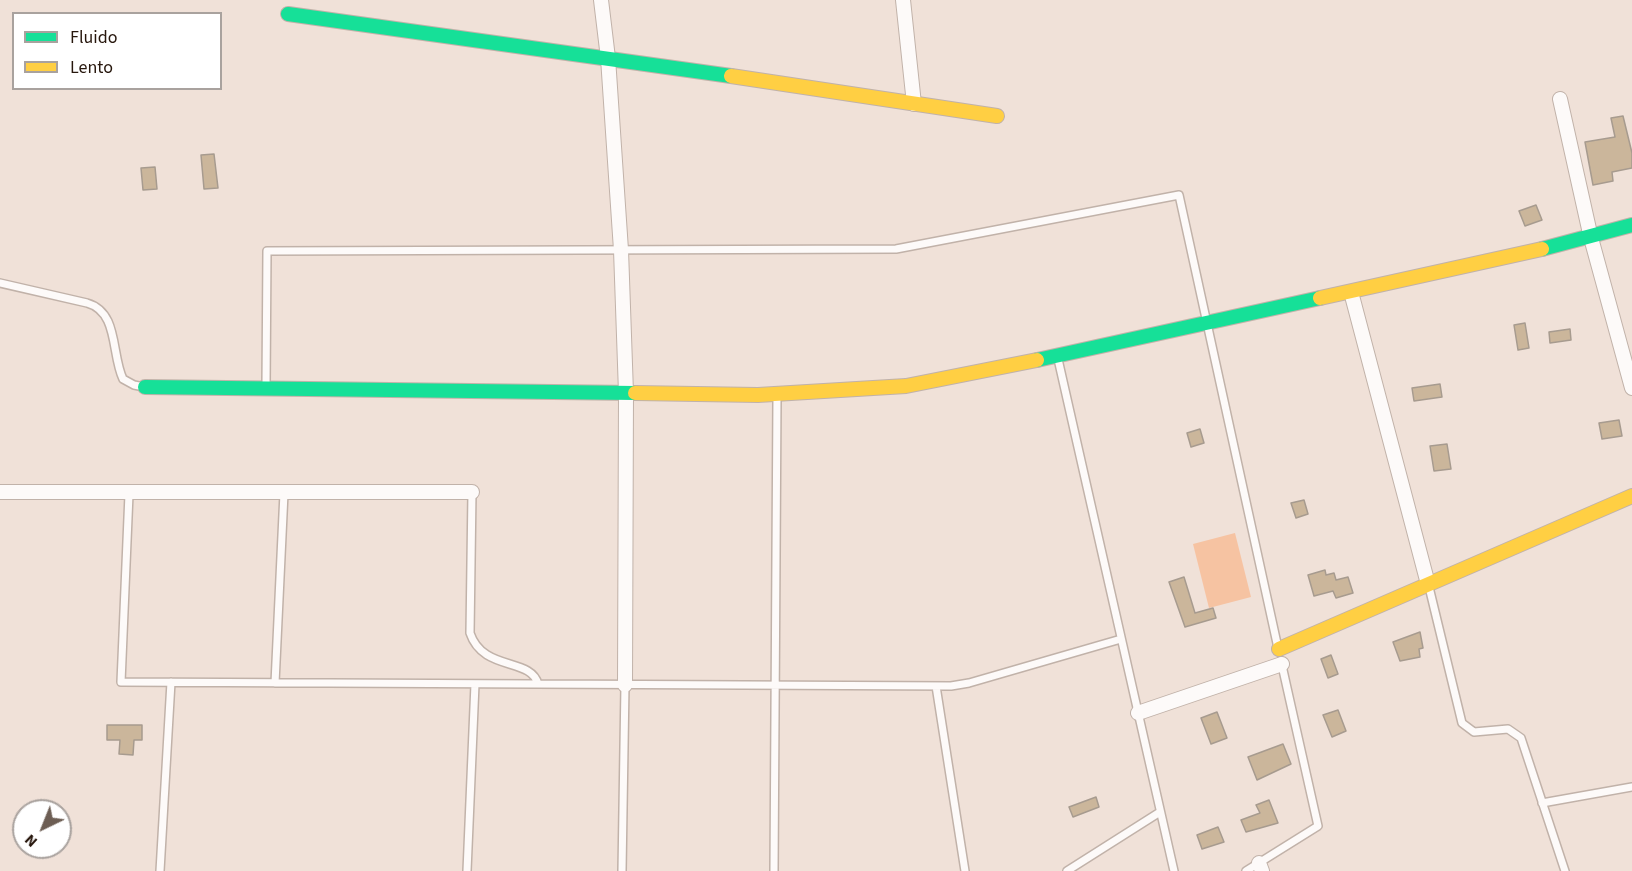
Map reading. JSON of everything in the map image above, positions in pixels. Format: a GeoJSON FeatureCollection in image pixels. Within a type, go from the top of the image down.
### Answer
{"type":"FeatureCollection","features":[{"type":"Feature","properties":{"kind":"street"},"geometry":{"type":"LineString","coordinates":[[601,0],[608,58],[621,250],[626,393],[625,685]]}},
{"type":"Feature","properties":{"kind":"street"},"geometry":{"type":"LineString","coordinates":[[903,0],[914,104]]}},
{"type":"Feature","properties":{"kind":"street"},"geometry":{"type":"LineString","coordinates":[[288,14],[608,58],[996,116]]}},
{"type":"Feature","properties":{"kind":"street"},"geometry":{"type":"LineString","coordinates":[[1560,99],[1591,238],[1632,388]]}},
{"type":"Feature","properties":{"kind":"street"},"geometry":{"type":"LineString","coordinates":[[145,387],[777,394],[906,386],[1058,356],[1351,292],[1591,238],[1632,225]]}},
{"type":"Feature","properties":{"kind":"street"},"geometry":{"type":"LineString","coordinates":[[1351,292],[1428,584]]}},
{"type":"Feature","properties":{"kind":"street"},"geometry":{"type":"LineString","coordinates":[[0,492],[129,494],[472,492]]}},
{"type":"Feature","properties":{"kind":"street"},"geometry":{"type":"LineString","coordinates":[[1279,649],[1632,496]]}},
{"type":"Feature","properties":{"kind":"street"},"geometry":{"type":"LineString","coordinates":[[1138,714],[1282,664]]}},
{"type":"Feature","properties":{"kind":"lane"},"geometry":{"type":"LineString","coordinates":[[266,388],[267,251],[896,249],[1179,195],[1318,826],[1261,867],[1246,871]]}},
{"type":"Feature","properties":{"kind":"lane"},"geometry":{"type":"LineString","coordinates":[[0,283],[93,305],[100,309],[109,323],[123,379],[134,386],[145,387]]}},
{"type":"Feature","properties":{"kind":"lane"},"geometry":{"type":"LineString","coordinates":[[1058,356],[1173,871]]}},
{"type":"Feature","properties":{"kind":"lane"},"geometry":{"type":"LineString","coordinates":[[774,871],[777,394]]}},
{"type":"Feature","properties":{"kind":"lane"},"geometry":{"type":"LineString","coordinates":[[472,492],[470,633],[472,641],[487,657],[528,671],[536,678],[538,684]]}},
{"type":"Feature","properties":{"kind":"lane"},"geometry":{"type":"LineString","coordinates":[[276,683],[284,493]]}},
{"type":"Feature","properties":{"kind":"lane"},"geometry":{"type":"LineString","coordinates":[[129,494],[121,682],[936,686],[969,683],[1121,639]]}},
{"type":"Feature","properties":{"kind":"lane"},"geometry":{"type":"LineString","coordinates":[[1428,584],[1462,723],[1474,732],[1502,729],[1515,732],[1524,745],[1565,871]]}},
{"type":"Feature","properties":{"kind":"lane"},"geometry":{"type":"LineString","coordinates":[[160,871],[171,682]]}},
{"type":"Feature","properties":{"kind":"lane"},"geometry":{"type":"LineString","coordinates":[[467,871],[475,684]]}},
{"type":"Feature","properties":{"kind":"lane"},"geometry":{"type":"LineString","coordinates":[[622,871],[625,685]]}},
{"type":"Feature","properties":{"kind":"lane"},"geometry":{"type":"LineString","coordinates":[[936,686],[965,871]]}},
{"type":"Feature","properties":{"kind":"lane"},"geometry":{"type":"LineString","coordinates":[[1542,803],[1632,787]]}},
{"type":"Feature","properties":{"kind":"lane"},"geometry":{"type":"LineString","coordinates":[[1067,871],[1160,812]]}},
{"type":"Feature","properties":{"kind":"shaded area"},"geometry":{"type":"Polygon","coordinates":[[[1235,533],[1251,597],[1209,608],[1193,544],[1235,533]]]}},
{"type":"Feature","properties":{"kind":"building"},"geometry":{"type":"Polygon","coordinates":[[[1623,116],[1632,153],[1632,168],[1612,172],[1613,181],[1593,185],[1585,142],[1615,137],[1611,118],[1623,116]]]}},
{"type":"Feature","properties":{"kind":"building"},"geometry":{"type":"Polygon","coordinates":[[[214,154],[218,188],[204,189],[201,155],[214,154]]]}},
{"type":"Feature","properties":{"kind":"building"},"geometry":{"type":"Polygon","coordinates":[[[155,167],[157,189],[143,190],[141,168],[155,167]]]}},
{"type":"Feature","properties":{"kind":"building"},"geometry":{"type":"Polygon","coordinates":[[[1536,205],[1542,220],[1525,226],[1519,211],[1536,205]]]}},
{"type":"Feature","properties":{"kind":"building"},"geometry":{"type":"Polygon","coordinates":[[[1525,323],[1529,348],[1518,350],[1514,325],[1525,323]]]}},
{"type":"Feature","properties":{"kind":"building"},"geometry":{"type":"Polygon","coordinates":[[[1570,329],[1571,340],[1550,343],[1549,332],[1570,329]]]}},
{"type":"Feature","properties":{"kind":"building"},"geometry":{"type":"Polygon","coordinates":[[[1440,384],[1442,397],[1414,401],[1412,388],[1440,384]]]}},
{"type":"Feature","properties":{"kind":"building"},"geometry":{"type":"Polygon","coordinates":[[[1619,420],[1622,436],[1602,439],[1599,423],[1619,420]]]}},
{"type":"Feature","properties":{"kind":"building"},"geometry":{"type":"Polygon","coordinates":[[[1200,429],[1204,443],[1191,447],[1187,433],[1200,429]]]}},
{"type":"Feature","properties":{"kind":"building"},"geometry":{"type":"Polygon","coordinates":[[[1447,444],[1451,469],[1434,471],[1430,446],[1447,444]]]}},
{"type":"Feature","properties":{"kind":"building"},"geometry":{"type":"Polygon","coordinates":[[[1304,500],[1308,514],[1296,518],[1291,503],[1304,500]]]}},
{"type":"Feature","properties":{"kind":"building"},"geometry":{"type":"Polygon","coordinates":[[[1325,570],[1326,575],[1334,573],[1336,580],[1348,577],[1353,593],[1336,598],[1333,591],[1314,596],[1308,575],[1325,570]]]}},
{"type":"Feature","properties":{"kind":"building"},"geometry":{"type":"Polygon","coordinates":[[[1184,577],[1195,613],[1213,608],[1216,618],[1185,627],[1169,582],[1184,577]]]}},
{"type":"Feature","properties":{"kind":"building"},"geometry":{"type":"Polygon","coordinates":[[[1420,632],[1423,648],[1419,649],[1420,657],[1400,661],[1393,642],[1420,632]]]}},
{"type":"Feature","properties":{"kind":"building"},"geometry":{"type":"Polygon","coordinates":[[[1331,655],[1338,674],[1328,678],[1321,659],[1331,655]]]}},
{"type":"Feature","properties":{"kind":"building"},"geometry":{"type":"Polygon","coordinates":[[[1338,710],[1346,731],[1332,737],[1323,715],[1338,710]]]}},
{"type":"Feature","properties":{"kind":"building"},"geometry":{"type":"Polygon","coordinates":[[[1217,712],[1227,738],[1211,744],[1201,718],[1217,712]]]}},
{"type":"Feature","properties":{"kind":"building"},"geometry":{"type":"Polygon","coordinates":[[[107,725],[142,725],[142,740],[134,740],[133,755],[119,754],[120,740],[107,740],[107,725]]]}},
{"type":"Feature","properties":{"kind":"building"},"geometry":{"type":"Polygon","coordinates":[[[1283,744],[1291,764],[1257,780],[1248,757],[1283,744]]]}},
{"type":"Feature","properties":{"kind":"building"},"geometry":{"type":"Polygon","coordinates":[[[1096,797],[1099,807],[1073,817],[1069,807],[1096,797]]]}},
{"type":"Feature","properties":{"kind":"building"},"geometry":{"type":"Polygon","coordinates":[[[1269,800],[1278,823],[1246,832],[1241,820],[1260,813],[1256,805],[1269,800]]]}},
{"type":"Feature","properties":{"kind":"building"},"geometry":{"type":"Polygon","coordinates":[[[1218,827],[1224,842],[1202,849],[1197,835],[1218,827]]]}},
{"type":"Feature","properties":{"kind":"traffic: fast"},"geometry":{"type":"LineString","coordinates":[[288,14],[731,76]]}},
{"type":"Feature","properties":{"kind":"traffic: fast"},"geometry":{"type":"LineString","coordinates":[[1542,249],[1632,225]]}},
{"type":"Feature","properties":{"kind":"traffic: fast"},"geometry":{"type":"LineString","coordinates":[[1037,360],[1320,298]]}},
{"type":"Feature","properties":{"kind":"traffic: fast"},"geometry":{"type":"LineString","coordinates":[[145,387],[635,393]]}},
{"type":"Feature","properties":{"kind":"traffic: slow"},"geometry":{"type":"LineString","coordinates":[[731,76],[997,116]]}},
{"type":"Feature","properties":{"kind":"traffic: slow"},"geometry":{"type":"LineString","coordinates":[[1320,298],[1542,249]]}},
{"type":"Feature","properties":{"kind":"traffic: slow"},"geometry":{"type":"LineString","coordinates":[[635,393],[758,395],[906,386],[1037,360]]}},
{"type":"Feature","properties":{"kind":"traffic: slow"},"geometry":{"type":"LineString","coordinates":[[1279,649],[1632,496]]}}]}
